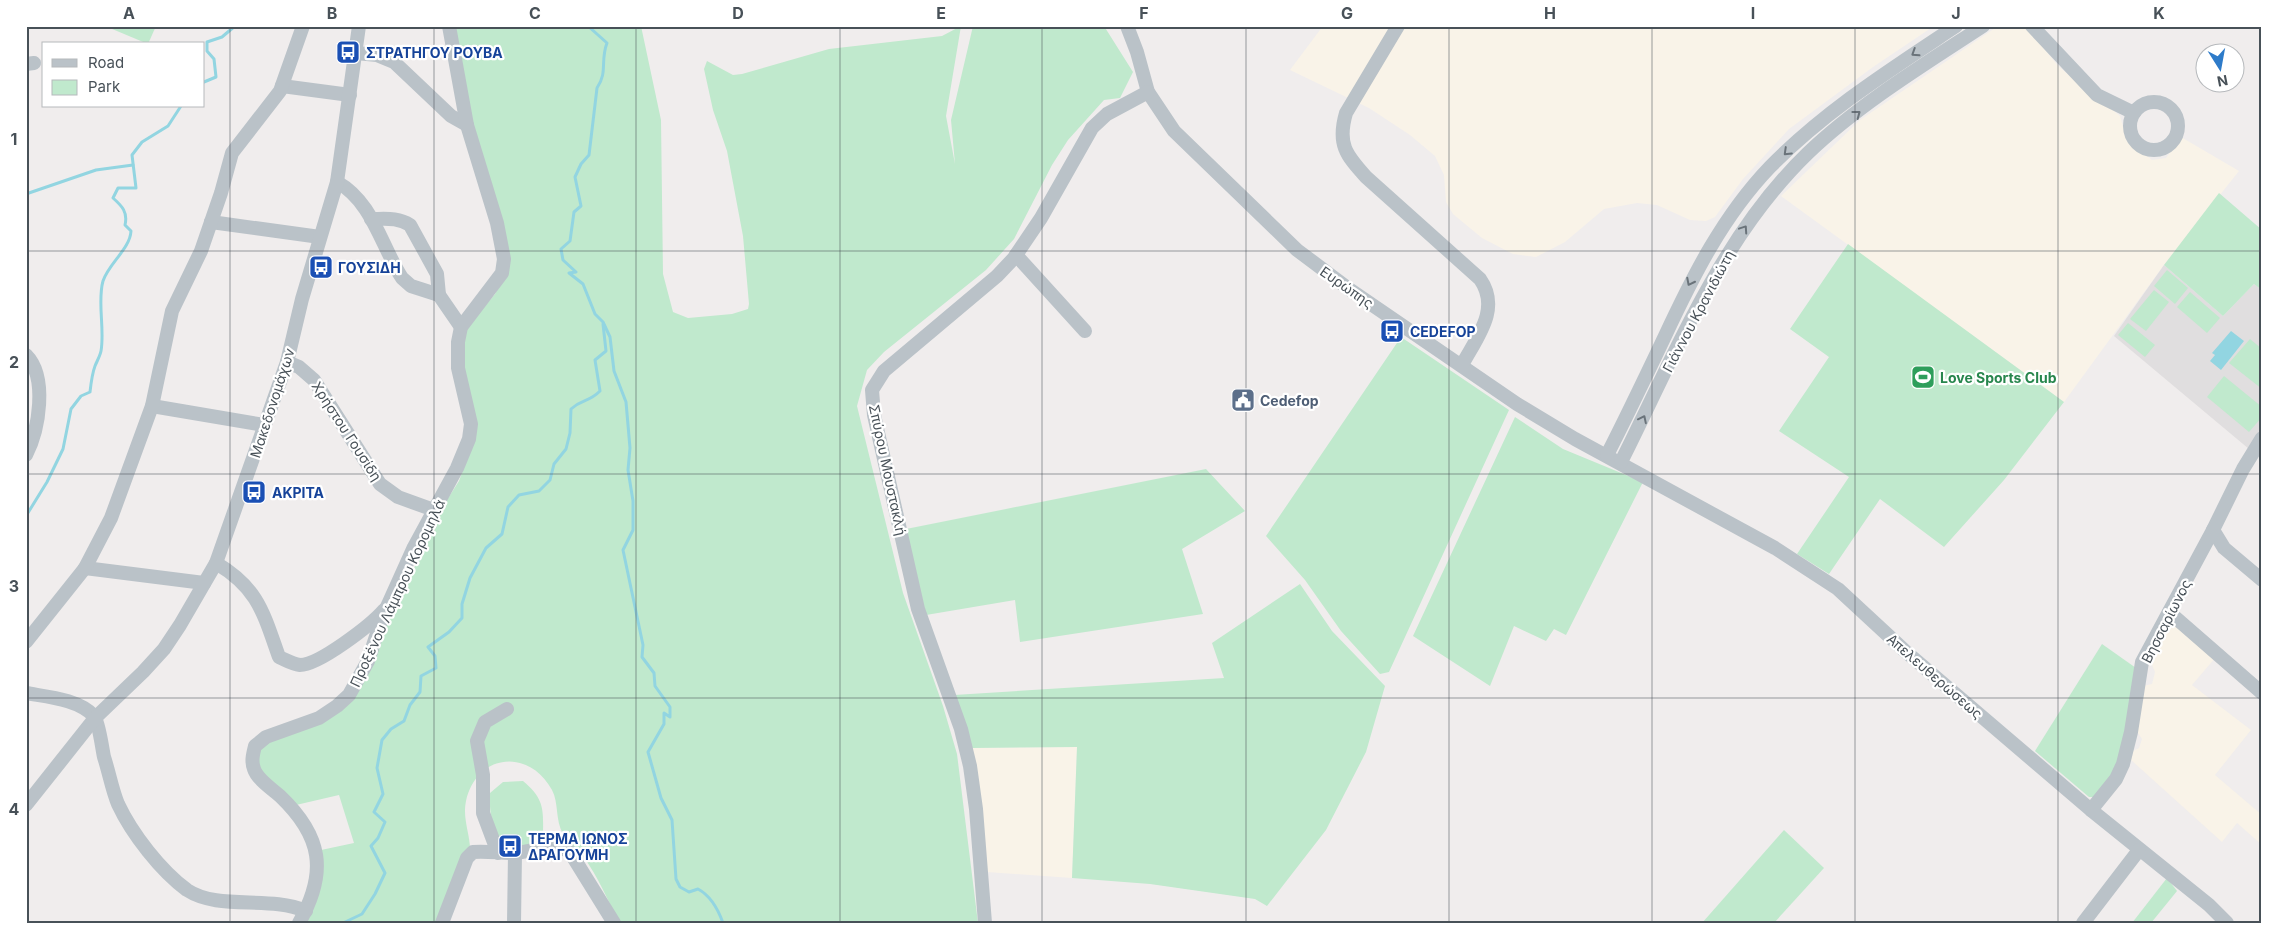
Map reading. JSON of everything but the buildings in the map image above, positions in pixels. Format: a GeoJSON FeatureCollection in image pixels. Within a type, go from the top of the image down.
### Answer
{"type":"FeatureCollection","features":[{"type":"Feature","properties":{"kind":"street"},"geometry":{"type":"LineString","coordinates":[[26,642],[85,568],[111,518],[152,406],[172,311],[201,250],[232,153],[277,96],[303,26]]}},
{"type":"Feature","properties":{"kind":"street","name":"Μακεδονομάχων"},"geometry":{"type":"LineString","coordinates":[[26,805],[95,718],[164,649],[216,563],[288,362],[320,237],[337,182],[359,26]]}},
{"type":"Feature","properties":{"kind":"street"},"geometry":{"type":"LineString","coordinates":[[371,219],[394,218],[410,224],[437,274],[439,295],[461,327],[502,273],[504,259],[497,223],[467,125],[449,26]]}},
{"type":"Feature","properties":{"kind":"street","name":"Ευρώπης"},"geometry":{"type":"LineString","coordinates":[[1127,26],[1137,52],[1148,92],[1174,131],[1297,250],[1349,290],[1517,404],[1608,456]]}},
{"type":"Feature","properties":{"kind":"street"},"geometry":{"type":"LineString","coordinates":[[1398,26],[1346,113],[1342,126],[1343,147],[1350,160],[1366,177],[1480,279],[1486,288],[1488,314],[1462,365]]}},
{"type":"Feature","properties":{"kind":"street","name":"Γιάννου Κρανιδιώτη"},"geometry":{"type":"LineString","coordinates":[[1608,456],[1691,279],[1715,239],[1764,175],[1807,132],[1854,94],[1956,26]]}},
{"type":"Feature","properties":{"kind":"street","name":"Γιάννου Κρανιδιώτη"},"geometry":{"type":"LineString","coordinates":[[1621,462],[1726,254],[1749,221],[1809,152],[1840,126],[1983,26]]}},
{"type":"Feature","properties":{"kind":"street"},"geometry":{"type":"LineString","coordinates":[[2032,26],[2101,98],[2134,113]]}},
{"type":"Feature","properties":{"kind":"street"},"geometry":{"type":"LineString","coordinates":[[2045,26],[2060,57]]}},
{"type":"Feature","properties":{"kind":"street"},"geometry":{"type":"LineString","coordinates":[[356,53],[377,55],[394,62],[451,116],[467,125]]}},
{"type":"Feature","properties":{"kind":"street"},"geometry":{"type":"LineString","coordinates":[[282,86],[350,95]]}},
{"type":"Feature","properties":{"kind":"street","name":"Σπύρου Μουστακλή"},"geometry":{"type":"LineString","coordinates":[[985,923],[976,809],[970,766],[962,729],[918,609],[874,415],[872,390],[884,371],[997,276],[1016,255],[1037,224],[1092,128],[1107,114],[1148,92]]}},
{"type":"Feature","properties":{"kind":"street"},"geometry":{"type":"LineString","coordinates":[[337,182],[354,194],[371,219],[402,278],[411,286],[439,295]]}},
{"type":"Feature","properties":{"kind":"street"},"geometry":{"type":"LineString","coordinates":[[211,222],[320,237]]}},
{"type":"Feature","properties":{"kind":"street"},"geometry":{"type":"LineString","coordinates":[[1016,255],[1084,331]]}},
{"type":"Feature","properties":{"kind":"street","name":"Προξένου Λάμπρου Κορομηλά"},"geometry":{"type":"LineString","coordinates":[[303,917],[317,882],[315,844],[294,810],[255,772],[252,762],[254,746],[266,737],[319,718],[337,706],[349,694],[368,661],[382,618],[414,547],[457,468],[469,439],[471,424],[458,368],[461,327]]}},
{"type":"Feature","properties":{"kind":"street"},"geometry":{"type":"LineString","coordinates":[[26,355],[34,368],[40,388],[38,416],[26,455]]}},
{"type":"Feature","properties":{"kind":"street","name":"Χρήστου Γουσίδη"},"geometry":{"type":"LineString","coordinates":[[288,362],[299,367],[314,380],[380,484],[398,497],[434,510]]}},
{"type":"Feature","properties":{"kind":"street"},"geometry":{"type":"LineString","coordinates":[[152,406],[264,425]]}},
{"type":"Feature","properties":{"kind":"street","name":"Βησσαρίωνος"},"geometry":{"type":"LineString","coordinates":[[2091,810],[2116,779],[2122,764],[2131,732],[2142,662],[2214,530],[2243,469],[2262,438]]}},
{"type":"Feature","properties":{"kind":"street","name":"Απελευθερώσεως"},"geometry":{"type":"LineString","coordinates":[[1608,456],[1775,548],[1838,589],[1905,651],[2091,810],[2209,905],[2226,923]]}},
{"type":"Feature","properties":{"kind":"street"},"geometry":{"type":"LineString","coordinates":[[2214,530],[2224,548],[2262,580]]}},
{"type":"Feature","properties":{"kind":"street"},"geometry":{"type":"LineString","coordinates":[[216,563],[238,576],[250,588],[261,608],[279,656],[290,663],[302,665],[325,655],[376,619],[392,599]]}},
{"type":"Feature","properties":{"kind":"street"},"geometry":{"type":"LineString","coordinates":[[85,568],[204,583]]}},
{"type":"Feature","properties":{"kind":"street"},"geometry":{"type":"LineString","coordinates":[[2169,612],[2262,693]]}},
{"type":"Feature","properties":{"kind":"street"},"geometry":{"type":"LineString","coordinates":[[26,693],[83,708],[95,718],[117,802],[141,843],[188,890],[203,897],[220,901],[274,902],[292,905],[303,917]]}},
{"type":"Feature","properties":{"kind":"street"},"geometry":{"type":"LineString","coordinates":[[498,853],[483,813],[482,772],[477,741],[485,722],[506,709]]}},
{"type":"Feature","properties":{"kind":"street"},"geometry":{"type":"LineString","coordinates":[[442,923],[467,858],[473,852],[516,853],[549,846],[562,847],[570,852],[614,923]]}},
{"type":"Feature","properties":{"kind":"street"},"geometry":{"type":"LineString","coordinates":[[2083,923],[2139,850]]}},
{"type":"Feature","properties":{"kind":"street"},"geometry":{"type":"LineString","coordinates":[[514,923],[516,853]]}},
{"type":"Feature","properties":{"kind":"shaded area"},"geometry":{"type":"Polygon","coordinates":[[[1323,26],[1934,26],[1873,67],[1789,129],[1743,179],[1715,217],[1706,221],[1690,220],[1657,205],[1637,203],[1604,209],[1565,242],[1536,257],[1513,254],[1482,238],[1453,214],[1446,202],[1444,175],[1435,156],[1410,135],[1369,108],[1290,70],[1323,26]]]}},
{"type":"Feature","properties":{"kind":"shaded area"},"geometry":{"type":"Polygon","coordinates":[[[1998,26],[2026,27],[2059,67],[2120,116],[2126,138],[2152,160],[2166,158],[2181,137],[2239,171],[2164,265],[2064,402],[1781,196],[1860,120],[1998,26]]]}},
{"type":"Feature","properties":{"kind":"shaded area"},"geometry":{"type":"Polygon","coordinates":[[[2164,265],[2223,316],[2254,284],[2262,290],[2262,429],[2249,449],[2114,336],[2164,265]]]}},
{"type":"Feature","properties":{"kind":"shaded area"},"geometry":{"type":"Polygon","coordinates":[[[2170,617],[2216,657],[2192,685],[2251,730],[2215,775],[2262,815],[2262,845],[2237,823],[2222,842],[2131,760],[2133,751],[2139,748],[2142,739],[2136,730],[2143,686],[2152,684],[2155,672],[2150,660],[2170,617]]]}},
{"type":"Feature","properties":{"kind":"shaded area"},"geometry":{"type":"Polygon","coordinates":[[[1077,747],[1072,878],[987,872],[972,748],[1077,747]]]}},
{"type":"Feature","properties":{"kind":"green space"},"geometry":{"type":"Polygon","coordinates":[[[105,26],[156,26],[149,42],[143,42],[105,26]]]}},
{"type":"Feature","properties":{"kind":"green space"},"geometry":{"type":"Polygon","coordinates":[[[455,26],[641,26],[661,120],[663,274],[673,312],[688,318],[732,314],[748,309],[749,304],[743,236],[727,151],[713,110],[704,69],[707,61],[733,75],[742,74],[829,49],[942,36],[961,26],[946,116],[955,164],[951,120],[973,26],[1104,26],[1133,72],[1120,98],[1104,100],[1068,140],[1052,165],[1014,239],[986,270],[884,352],[867,370],[857,406],[903,593],[943,706],[957,754],[978,923],[619,923],[588,864],[581,853],[563,834],[559,823],[556,800],[552,790],[542,776],[530,767],[518,762],[504,762],[492,765],[481,773],[472,785],[465,808],[469,858],[439,923],[305,923],[321,850],[354,843],[339,795],[296,805],[261,771],[256,759],[259,750],[266,742],[343,707],[394,603],[419,559],[438,514],[459,481],[470,450],[462,395],[463,340],[469,325],[495,294],[502,281],[455,26]]]}},
{"type":"Feature","properties":{"kind":"green space"},"geometry":{"type":"Polygon","coordinates":[[[2219,193],[2262,230],[2262,290],[2254,284],[2223,316],[2164,265],[2219,193]]]}},
{"type":"Feature","properties":{"kind":"green space","name":"Love Sports Club"},"geometry":{"type":"Polygon","coordinates":[[[1848,244],[2064,402],[2004,480],[1944,547],[1880,499],[1829,574],[1797,554],[1849,477],[1779,431],[1829,357],[1790,329],[1848,244]]]}},
{"type":"Feature","properties":{"kind":"green space"},"geometry":{"type":"Polygon","coordinates":[[[2167,270],[2188,288],[2175,304],[2154,286],[2167,270]]]}},
{"type":"Feature","properties":{"kind":"green space"},"geometry":{"type":"Polygon","coordinates":[[[2154,290],[2169,302],[2146,331],[2130,319],[2154,290]]]}},
{"type":"Feature","properties":{"kind":"green space"},"geometry":{"type":"Polygon","coordinates":[[[2190,292],[2220,318],[2207,333],[2177,307],[2190,292]]]}},
{"type":"Feature","properties":{"kind":"green space"},"geometry":{"type":"Polygon","coordinates":[[[2128,323],[2155,345],[2145,357],[2118,335],[2128,323]]]}},
{"type":"Feature","properties":{"kind":"green space"},"geometry":{"type":"Polygon","coordinates":[[[1401,337],[1509,410],[1389,672],[1380,674],[1341,631],[1305,580],[1266,536],[1401,337]]]}},
{"type":"Feature","properties":{"kind":"green space"},"geometry":{"type":"Polygon","coordinates":[[[2250,339],[2262,349],[2262,389],[2229,363],[2250,339]]]}},
{"type":"Feature","properties":{"kind":"green space"},"geometry":{"type":"Polygon","coordinates":[[[2224,376],[2262,407],[2262,417],[2249,432],[2207,397],[2224,376]]]}},
{"type":"Feature","properties":{"kind":"green space"},"geometry":{"type":"Polygon","coordinates":[[[1515,417],[1563,449],[1643,482],[1566,635],[1554,629],[1546,641],[1514,626],[1490,686],[1413,636],[1515,417]]]}},
{"type":"Feature","properties":{"kind":"green space"},"geometry":{"type":"Polygon","coordinates":[[[1206,469],[1245,511],[1182,549],[1203,614],[1020,642],[1015,600],[926,615],[906,529],[1206,469]]]}},
{"type":"Feature","properties":{"kind":"green space"},"geometry":{"type":"Polygon","coordinates":[[[1300,584],[1332,631],[1385,686],[1366,752],[1326,830],[1267,906],[1255,899],[1150,884],[1072,878],[1077,747],[972,748],[954,695],[1224,678],[1212,643],[1300,584]]]}},
{"type":"Feature","properties":{"kind":"green space"},"geometry":{"type":"Polygon","coordinates":[[[2102,644],[2136,668],[2124,747],[2110,783],[2095,797],[2089,797],[2035,751],[2102,644]]]}},
{"type":"Feature","properties":{"kind":"green space"},"geometry":{"type":"Polygon","coordinates":[[[523,781],[536,794],[542,807],[543,839],[530,846],[503,844],[492,820],[490,793],[503,782],[523,781]]]}},
{"type":"Feature","properties":{"kind":"green space"},"geometry":{"type":"Polygon","coordinates":[[[1784,830],[1824,868],[1774,923],[1702,923],[1784,830]]]}},
{"type":"Feature","properties":{"kind":"green space"},"geometry":{"type":"Polygon","coordinates":[[[2167,878],[2177,891],[2151,923],[2132,923],[2167,878]]]}},
{"type":"Feature","properties":{"kind":"water"},"geometry":{"type":"Polygon","coordinates":[[[2231,331],[2244,341],[2221,370],[2210,361],[2215,355],[2212,353],[2231,331]]]}},
{"type":"Feature","properties":{"kind":"waterway"},"geometry":{"type":"LineString","coordinates":[[205,82],[216,77],[214,59],[207,51],[207,42],[222,37],[235,26]]}},
{"type":"Feature","properties":{"kind":"waterway"},"geometry":{"type":"LineString","coordinates":[[588,26],[607,43],[602,77],[597,88],[589,155],[581,164],[575,177],[581,206],[574,212],[570,241],[561,249],[563,260],[576,272],[569,273],[583,284],[595,314],[603,322],[610,337],[614,371],[626,402],[630,448],[628,470],[633,501],[633,530],[623,550],[643,645],[642,657],[654,673],[655,686],[670,707],[670,717],[664,713],[664,724],[648,752],[661,798],[672,820],[676,879],[680,887],[689,892],[698,889],[707,895],[723,923]]}},
{"type":"Feature","properties":{"kind":"waterway"},"geometry":{"type":"LineString","coordinates":[[26,516],[47,482],[63,449],[71,409],[81,396],[90,392],[93,372],[102,343],[101,289],[103,281],[127,244],[131,231],[125,225],[126,216],[124,210],[113,198],[118,188],[136,188],[132,155],[142,142],[168,126],[180,108]]}},
{"type":"Feature","properties":{"kind":"waterway"},"geometry":{"type":"LineString","coordinates":[[26,194],[96,170],[133,165]]}},
{"type":"Feature","properties":{"kind":"waterway"},"geometry":{"type":"LineString","coordinates":[[343,923],[362,914],[375,894],[385,873],[371,846],[378,838],[385,822],[374,812],[383,794],[377,768],[382,740],[391,729],[404,721],[410,705],[420,692],[421,676],[436,668],[435,656],[428,647],[449,632],[462,618],[462,604],[470,578],[486,548],[502,534],[508,507],[519,495],[539,491],[550,480],[554,464],[566,449],[570,433],[571,409],[600,391],[595,360],[606,351],[603,324]]}},
{"type":"Feature","properties":{"kind":"place","name":"ΣΤΡΑΤΗΓΟΥ ΡΟΥΒΑ"},"geometry":{"type":"Point","coordinates":[348,52]}},
{"type":"Feature","properties":{"kind":"place","name":"ΓΟΥΣΙΔΗ"},"geometry":{"type":"Point","coordinates":[321,267]}},
{"type":"Feature","properties":{"kind":"place","name":"CEDEFOP"},"geometry":{"type":"Point","coordinates":[1392,331]}},
{"type":"Feature","properties":{"kind":"place","name":"Love Sports Club"},"geometry":{"type":"Point","coordinates":[1923,377]}},
{"type":"Feature","properties":{"kind":"place","name":"Cedefop"},"geometry":{"type":"Point","coordinates":[1243,400]}},
{"type":"Feature","properties":{"kind":"place","name":"ΑΚΡΙΤΑ"},"geometry":{"type":"Point","coordinates":[254,492]}},
{"type":"Feature","properties":{"kind":"place","name":"ΤΕΡΜΑ ΙΩΝΟΣ ΔΡΑΓΟΥΜΗ"},"geometry":{"type":"Point","coordinates":[510,846]}}]}
